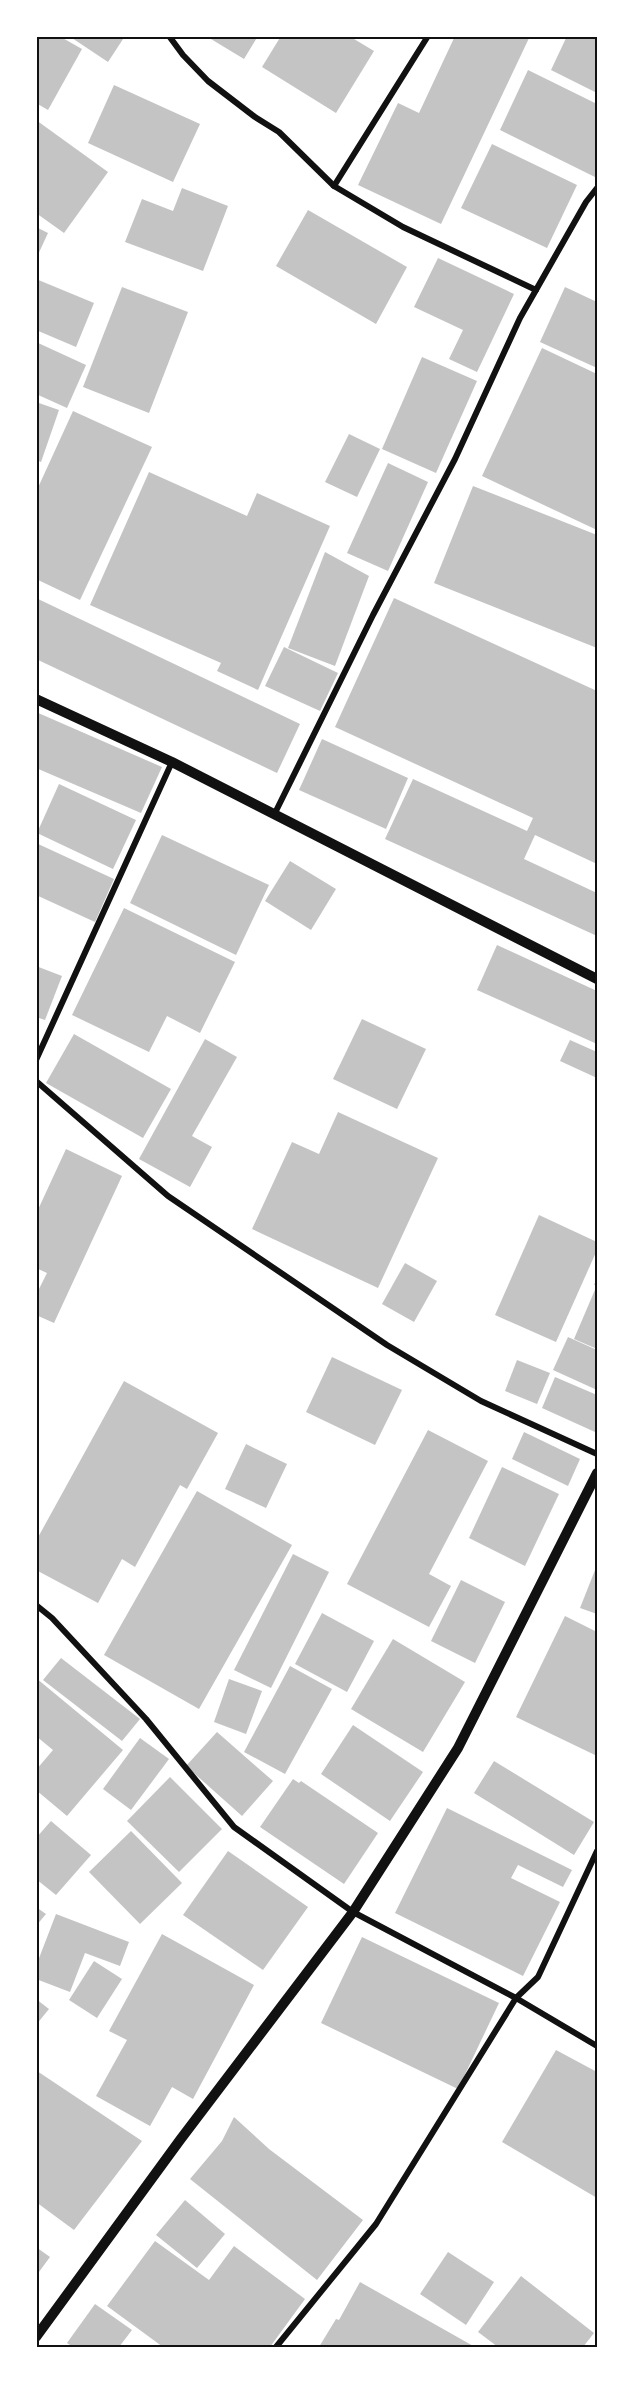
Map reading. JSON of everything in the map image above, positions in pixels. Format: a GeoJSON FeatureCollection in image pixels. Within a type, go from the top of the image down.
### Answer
{"type":"FeatureCollection","features":[{"type":"Feature","properties":{"kind":"street"},"geometry":{"type":"LineString","coordinates":[[169,36],[183,55],[208,81],[255,117],[279,132],[334,186],[403,227],[536,290]]}},
{"type":"Feature","properties":{"kind":"street"},"geometry":{"type":"LineString","coordinates":[[334,186],[428,36]]}},
{"type":"Feature","properties":{"kind":"street"},"geometry":{"type":"LineString","coordinates":[[274,815],[373,615],[455,459],[520,318],[586,202],[597,188]]}},
{"type":"Feature","properties":{"kind":"street"},"geometry":{"type":"LineString","coordinates":[[36,699],[172,762],[597,979]]}},
{"type":"Feature","properties":{"kind":"street"},"geometry":{"type":"LineString","coordinates":[[36,1060],[172,762]]}},
{"type":"Feature","properties":{"kind":"street"},"geometry":{"type":"LineString","coordinates":[[36,1081],[168,1196],[387,1345],[481,1401],[597,1454]]}},
{"type":"Feature","properties":{"kind":"street"},"geometry":{"type":"LineString","coordinates":[[36,2337],[180,2140],[353,1912],[458,1748],[597,1473]]}},
{"type":"Feature","properties":{"kind":"street"},"geometry":{"type":"LineString","coordinates":[[36,1605],[52,1618],[146,1719],[234,1827],[353,1912],[516,1998],[597,2046]]}},
{"type":"Feature","properties":{"kind":"street"},"geometry":{"type":"LineString","coordinates":[[278,2347],[376,2224],[516,1998],[538,1977],[597,1851]]}},
{"type":"Feature","properties":{"kind":"building"},"geometry":{"type":"Polygon","coordinates":[[[40,36],[59,36],[82,49],[48,110],[36,103],[36,44],[40,36]]]}},
{"type":"Feature","properties":{"kind":"building"},"geometry":{"type":"Polygon","coordinates":[[[69,36],[125,36],[108,62],[69,36]]]}},
{"type":"Feature","properties":{"kind":"building"},"geometry":{"type":"Polygon","coordinates":[[[206,36],[258,36],[244,59],[206,36]]]}},
{"type":"Feature","properties":{"kind":"building"},"geometry":{"type":"Polygon","coordinates":[[[281,36],[349,36],[374,51],[336,113],[262,67],[281,36]]]}},
{"type":"Feature","properties":{"kind":"building"},"geometry":{"type":"Polygon","coordinates":[[[455,36],[530,36],[441,224],[358,185],[398,103],[419,113],[455,36]]]}},
{"type":"Feature","properties":{"kind":"building"},"geometry":{"type":"Polygon","coordinates":[[[567,36],[597,36],[597,93],[551,70],[567,36]]]}},
{"type":"Feature","properties":{"kind":"building"},"geometry":{"type":"Polygon","coordinates":[[[528,70],[597,104],[597,178],[500,130],[528,70]]]}},
{"type":"Feature","properties":{"kind":"building"},"geometry":{"type":"Polygon","coordinates":[[[114,85],[200,124],[173,182],[88,143],[114,85]]]}},
{"type":"Feature","properties":{"kind":"building"},"geometry":{"type":"Polygon","coordinates":[[[36,120],[108,172],[64,233],[36,213],[36,120]]]}},
{"type":"Feature","properties":{"kind":"building"},"geometry":{"type":"Polygon","coordinates":[[[492,144],[577,185],[547,248],[461,208],[492,144]]]}},
{"type":"Feature","properties":{"kind":"building"},"geometry":{"type":"Polygon","coordinates":[[[182,188],[228,206],[203,271],[125,242],[142,199],[173,211],[182,188]]]}},
{"type":"Feature","properties":{"kind":"building"},"geometry":{"type":"Polygon","coordinates":[[[308,210],[407,267],[376,324],[276,266],[308,210]]]}},
{"type":"Feature","properties":{"kind":"building"},"geometry":{"type":"Polygon","coordinates":[[[36,227],[48,233],[36,259],[36,227]]]}},
{"type":"Feature","properties":{"kind":"building"},"geometry":{"type":"Polygon","coordinates":[[[438,258],[514,294],[477,372],[449,359],[463,330],[414,307],[438,258]]]}},
{"type":"Feature","properties":{"kind":"building"},"geometry":{"type":"Polygon","coordinates":[[[36,279],[94,303],[76,347],[36,330],[36,279]]]}},
{"type":"Feature","properties":{"kind":"building"},"geometry":{"type":"Polygon","coordinates":[[[122,287],[188,312],[149,413],[83,387],[122,287]]]}},
{"type":"Feature","properties":{"kind":"building"},"geometry":{"type":"Polygon","coordinates":[[[565,287],[597,302],[597,368],[540,342],[565,287]]]}},
{"type":"Feature","properties":{"kind":"building"},"geometry":{"type":"Polygon","coordinates":[[[36,342],[86,365],[67,408],[36,394],[36,342]]]}},
{"type":"Feature","properties":{"kind":"building"},"geometry":{"type":"Polygon","coordinates":[[[542,348],[597,374],[597,530],[482,476],[542,348]]]}},
{"type":"Feature","properties":{"kind":"building"},"geometry":{"type":"Polygon","coordinates":[[[422,357],[477,381],[436,473],[382,449],[422,357]]]}},
{"type":"Feature","properties":{"kind":"building"},"geometry":{"type":"Polygon","coordinates":[[[36,402],[59,410],[41,462],[36,460],[36,402]]]}},
{"type":"Feature","properties":{"kind":"building"},"geometry":{"type":"Polygon","coordinates":[[[73,411],[152,447],[80,600],[36,579],[36,492],[73,411]]]}},
{"type":"Feature","properties":{"kind":"building"},"geometry":{"type":"Polygon","coordinates":[[[349,434],[380,449],[357,497],[325,482],[349,434]]]}},
{"type":"Feature","properties":{"kind":"building"},"geometry":{"type":"Polygon","coordinates":[[[388,463],[428,482],[388,571],[347,553],[388,463]]]}},
{"type":"Feature","properties":{"kind":"building"},"geometry":{"type":"Polygon","coordinates":[[[149,472],[247,516],[257,493],[330,526],[258,690],[217,671],[221,663],[90,605],[149,472]]]}},
{"type":"Feature","properties":{"kind":"building"},"geometry":{"type":"Polygon","coordinates":[[[473,486],[597,535],[597,648],[434,583],[473,486]]]}},
{"type":"Feature","properties":{"kind":"building"},"geometry":{"type":"Polygon","coordinates":[[[325,552],[369,576],[335,666],[288,648],[325,552]]]}},
{"type":"Feature","properties":{"kind":"building"},"geometry":{"type":"Polygon","coordinates":[[[36,598],[300,724],[277,773],[36,659],[36,598]]]}},
{"type":"Feature","properties":{"kind":"building"},"geometry":{"type":"Polygon","coordinates":[[[394,598],[597,691],[597,864],[535,835],[524,859],[597,893],[597,936],[385,839],[413,779],[527,831],[533,818],[335,727],[394,598]]]}},
{"type":"Feature","properties":{"kind":"building"},"geometry":{"type":"Polygon","coordinates":[[[284,647],[338,673],[320,711],[265,686],[284,647]]]}},
{"type":"Feature","properties":{"kind":"building"},"geometry":{"type":"Polygon","coordinates":[[[36,712],[162,767],[141,813],[36,768],[36,712]]]}},
{"type":"Feature","properties":{"kind":"building"},"geometry":{"type":"Polygon","coordinates":[[[322,739],[408,778],[386,829],[299,790],[322,739]]]}},
{"type":"Feature","properties":{"kind":"building"},"geometry":{"type":"Polygon","coordinates":[[[59,784],[136,820],[113,869],[37,833],[59,784]]]}},
{"type":"Feature","properties":{"kind":"building"},"geometry":{"type":"Polygon","coordinates":[[[162,835],[269,885],[236,955],[130,903],[162,835]]]}},
{"type":"Feature","properties":{"kind":"building"},"geometry":{"type":"Polygon","coordinates":[[[36,843],[114,879],[95,922],[36,895],[36,843]]]}},
{"type":"Feature","properties":{"kind":"building"},"geometry":{"type":"Polygon","coordinates":[[[290,861],[336,889],[311,930],[265,901],[290,861]]]}},
{"type":"Feature","properties":{"kind":"building"},"geometry":{"type":"Polygon","coordinates":[[[124,908],[235,962],[200,1033],[167,1016],[149,1052],[72,1015],[124,908]]]}},
{"type":"Feature","properties":{"kind":"building"},"geometry":{"type":"Polygon","coordinates":[[[497,945],[597,991],[597,1044],[477,990],[497,945]]]}},
{"type":"Feature","properties":{"kind":"building"},"geometry":{"type":"Polygon","coordinates":[[[36,966],[62,976],[45,1020],[36,1017],[36,966]]]}},
{"type":"Feature","properties":{"kind":"building"},"geometry":{"type":"Polygon","coordinates":[[[362,1019],[426,1049],[397,1109],[333,1079],[362,1019]]]}},
{"type":"Feature","properties":{"kind":"building"},"geometry":{"type":"Polygon","coordinates":[[[74,1034],[171,1089],[143,1138],[46,1083],[74,1034]]]}},
{"type":"Feature","properties":{"kind":"building"},"geometry":{"type":"Polygon","coordinates":[[[205,1039],[237,1057],[192,1136],[212,1147],[190,1187],[139,1159],[205,1039]]]}},
{"type":"Feature","properties":{"kind":"building"},"geometry":{"type":"Polygon","coordinates":[[[570,1040],[597,1052],[597,1078],[560,1061],[570,1040]]]}},
{"type":"Feature","properties":{"kind":"building"},"geometry":{"type":"Polygon","coordinates":[[[338,1112],[438,1158],[378,1288],[252,1229],[292,1142],[319,1154],[338,1112]]]}},
{"type":"Feature","properties":{"kind":"building"},"geometry":{"type":"Polygon","coordinates":[[[66,1149],[122,1176],[54,1323],[36,1315],[36,1295],[47,1273],[36,1268],[36,1214],[66,1149]]]}},
{"type":"Feature","properties":{"kind":"building"},"geometry":{"type":"Polygon","coordinates":[[[539,1215],[597,1242],[597,1250],[556,1342],[495,1315],[539,1215]]]}},
{"type":"Feature","properties":{"kind":"building"},"geometry":{"type":"Polygon","coordinates":[[[405,1263],[437,1281],[414,1322],[382,1304],[405,1263]]]}},
{"type":"Feature","properties":{"kind":"building"},"geometry":{"type":"Polygon","coordinates":[[[597,1285],[597,1349],[574,1339],[597,1285]]]}},
{"type":"Feature","properties":{"kind":"building"},"geometry":{"type":"Polygon","coordinates":[[[568,1337],[597,1350],[597,1390],[553,1370],[568,1337]]]}},
{"type":"Feature","properties":{"kind":"building"},"geometry":{"type":"Polygon","coordinates":[[[332,1357],[402,1390],[375,1445],[306,1412],[332,1357]]]}},
{"type":"Feature","properties":{"kind":"building"},"geometry":{"type":"Polygon","coordinates":[[[517,1360],[550,1373],[537,1404],[505,1391],[517,1360]]]}},
{"type":"Feature","properties":{"kind":"building"},"geometry":{"type":"Polygon","coordinates":[[[555,1377],[597,1395],[595,1432],[542,1408],[555,1377]]]}},
{"type":"Feature","properties":{"kind":"building"},"geometry":{"type":"Polygon","coordinates":[[[124,1381],[218,1433],[187,1489],[180,1485],[135,1567],[122,1559],[98,1603],[36,1570],[36,1541],[124,1381]]]}},
{"type":"Feature","properties":{"kind":"building"},"geometry":{"type":"Polygon","coordinates":[[[428,1430],[488,1461],[429,1574],[451,1586],[429,1627],[347,1584],[428,1430]]]}},
{"type":"Feature","properties":{"kind":"building"},"geometry":{"type":"Polygon","coordinates":[[[524,1432],[580,1459],[568,1486],[512,1459],[524,1432]]]}},
{"type":"Feature","properties":{"kind":"building"},"geometry":{"type":"Polygon","coordinates":[[[246,1444],[287,1464],[266,1508],[225,1489],[246,1444]]]}},
{"type":"Feature","properties":{"kind":"building"},"geometry":{"type":"Polygon","coordinates":[[[502,1467],[559,1494],[525,1566],[469,1538],[502,1467]]]}},
{"type":"Feature","properties":{"kind":"building"},"geometry":{"type":"Polygon","coordinates":[[[197,1491],[292,1545],[199,1709],[104,1655],[197,1491]]]}},
{"type":"Feature","properties":{"kind":"building"},"geometry":{"type":"Polygon","coordinates":[[[293,1554],[329,1572],[271,1688],[234,1670],[293,1554]]]}},
{"type":"Feature","properties":{"kind":"building"},"geometry":{"type":"Polygon","coordinates":[[[597,1565],[597,1614],[580,1608],[597,1565]]]}},
{"type":"Feature","properties":{"kind":"building"},"geometry":{"type":"Polygon","coordinates":[[[461,1580],[505,1602],[475,1663],[431,1641],[461,1580]]]}},
{"type":"Feature","properties":{"kind":"building"},"geometry":{"type":"Polygon","coordinates":[[[322,1613],[374,1641],[347,1692],[295,1664],[322,1613]]]}},
{"type":"Feature","properties":{"kind":"building"},"geometry":{"type":"Polygon","coordinates":[[[565,1616],[597,1632],[597,1756],[516,1717],[565,1616]]]}},
{"type":"Feature","properties":{"kind":"building"},"geometry":{"type":"Polygon","coordinates":[[[393,1639],[465,1682],[423,1752],[351,1709],[393,1639]]]}},
{"type":"Feature","properties":{"kind":"building"},"geometry":{"type":"Polygon","coordinates":[[[61,1658],[140,1719],[122,1741],[43,1680],[61,1658]]]}},
{"type":"Feature","properties":{"kind":"building"},"geometry":{"type":"Polygon","coordinates":[[[290,1666],[332,1689],[285,1774],[244,1752],[290,1666]]]}},
{"type":"Feature","properties":{"kind":"building"},"geometry":{"type":"Polygon","coordinates":[[[36,1678],[123,1750],[67,1816],[36,1790],[36,1770],[53,1750],[36,1736],[36,1678]]]}},
{"type":"Feature","properties":{"kind":"building"},"geometry":{"type":"Polygon","coordinates":[[[229,1679],[262,1691],[246,1734],[214,1722],[229,1679]]]}},
{"type":"Feature","properties":{"kind":"building"},"geometry":{"type":"Polygon","coordinates":[[[353,1725],[423,1772],[390,1821],[321,1774],[353,1725]]]}},
{"type":"Feature","properties":{"kind":"building"},"geometry":{"type":"Polygon","coordinates":[[[217,1732],[273,1781],[242,1816],[186,1766],[217,1732]]]}},
{"type":"Feature","properties":{"kind":"building"},"geometry":{"type":"Polygon","coordinates":[[[140,1738],[169,1759],[131,1810],[103,1789],[140,1738]]]}},
{"type":"Feature","properties":{"kind":"building"},"geometry":{"type":"Polygon","coordinates":[[[494,1761],[594,1822],[574,1855],[474,1793],[494,1761]]]}},
{"type":"Feature","properties":{"kind":"building"},"geometry":{"type":"Polygon","coordinates":[[[170,1777],[222,1829],[179,1872],[127,1821],[170,1777]]]}},
{"type":"Feature","properties":{"kind":"building"},"geometry":{"type":"Polygon","coordinates":[[[293,1779],[299,1783],[301,1781],[378,1833],[344,1884],[260,1827],[293,1779]]]}},
{"type":"Feature","properties":{"kind":"building"},"geometry":{"type":"Polygon","coordinates":[[[447,1808],[572,1870],[563,1887],[518,1865],[511,1878],[560,1902],[523,1976],[395,1913],[447,1808]]]}},
{"type":"Feature","properties":{"kind":"building"},"geometry":{"type":"Polygon","coordinates":[[[51,1821],[91,1855],[56,1895],[36,1879],[36,1838],[51,1821]]]}},
{"type":"Feature","properties":{"kind":"building"},"geometry":{"type":"Polygon","coordinates":[[[131,1831],[182,1883],[140,1924],[89,1872],[131,1831]]]}},
{"type":"Feature","properties":{"kind":"building"},"geometry":{"type":"Polygon","coordinates":[[[228,1851],[308,1907],[263,1970],[183,1915],[228,1851]]]}},
{"type":"Feature","properties":{"kind":"building"},"geometry":{"type":"Polygon","coordinates":[[[36,1907],[46,1914],[36,1926],[36,1907]]]}},
{"type":"Feature","properties":{"kind":"building"},"geometry":{"type":"Polygon","coordinates":[[[56,1914],[129,1942],[120,1966],[85,1953],[70,1992],[36,1979],[36,1966],[56,1914]]]}},
{"type":"Feature","properties":{"kind":"building"},"geometry":{"type":"Polygon","coordinates":[[[162,1934],[254,1985],[193,2099],[172,2087],[150,2126],[96,2096],[127,2040],[109,2031],[162,1934]]]}},
{"type":"Feature","properties":{"kind":"building"},"geometry":{"type":"Polygon","coordinates":[[[362,1937],[499,2003],[458,2089],[321,2023],[362,1937]]]}},
{"type":"Feature","properties":{"kind":"building"},"geometry":{"type":"Polygon","coordinates":[[[94,1961],[122,1979],[97,2018],[69,2000],[94,1961]]]}},
{"type":"Feature","properties":{"kind":"building"},"geometry":{"type":"Polygon","coordinates":[[[36,1999],[49,2009],[36,2025],[36,1999]]]}},
{"type":"Feature","properties":{"kind":"building"},"geometry":{"type":"Polygon","coordinates":[[[556,2050],[597,2072],[597,2198],[502,2142],[556,2050]]]}},
{"type":"Feature","properties":{"kind":"building"},"geometry":{"type":"Polygon","coordinates":[[[37,2071],[142,2141],[74,2230],[36,2202],[37,2071]]]}},
{"type":"Feature","properties":{"kind":"building"},"geometry":{"type":"Polygon","coordinates":[[[234,2117],[269,2149],[363,2220],[317,2280],[190,2179],[222,2141],[234,2117]]]}},
{"type":"Feature","properties":{"kind":"building"},"geometry":{"type":"Polygon","coordinates":[[[185,2200],[225,2234],[197,2268],[156,2235],[185,2200]]]}},
{"type":"Feature","properties":{"kind":"building"},"geometry":{"type":"Polygon","coordinates":[[[155,2241],[209,2280],[234,2246],[305,2299],[270,2347],[163,2347],[107,2306],[155,2241]]]}},
{"type":"Feature","properties":{"kind":"building"},"geometry":{"type":"Polygon","coordinates":[[[36,2247],[50,2257],[36,2276],[36,2247]]]}},
{"type":"Feature","properties":{"kind":"building"},"geometry":{"type":"Polygon","coordinates":[[[448,2252],[494,2282],[466,2325],[420,2294],[448,2252]]]}},
{"type":"Feature","properties":{"kind":"building"},"geometry":{"type":"Polygon","coordinates":[[[521,2276],[594,2333],[583,2347],[498,2347],[478,2332],[521,2276]]]}},
{"type":"Feature","properties":{"kind":"building"},"geometry":{"type":"Polygon","coordinates":[[[360,2282],[475,2347],[319,2347],[336,2319],[339,2320],[360,2282]]]}},
{"type":"Feature","properties":{"kind":"building"},"geometry":{"type":"Polygon","coordinates":[[[95,2304],[132,2330],[119,2347],[73,2347],[67,2343],[95,2304]]]}}]}
